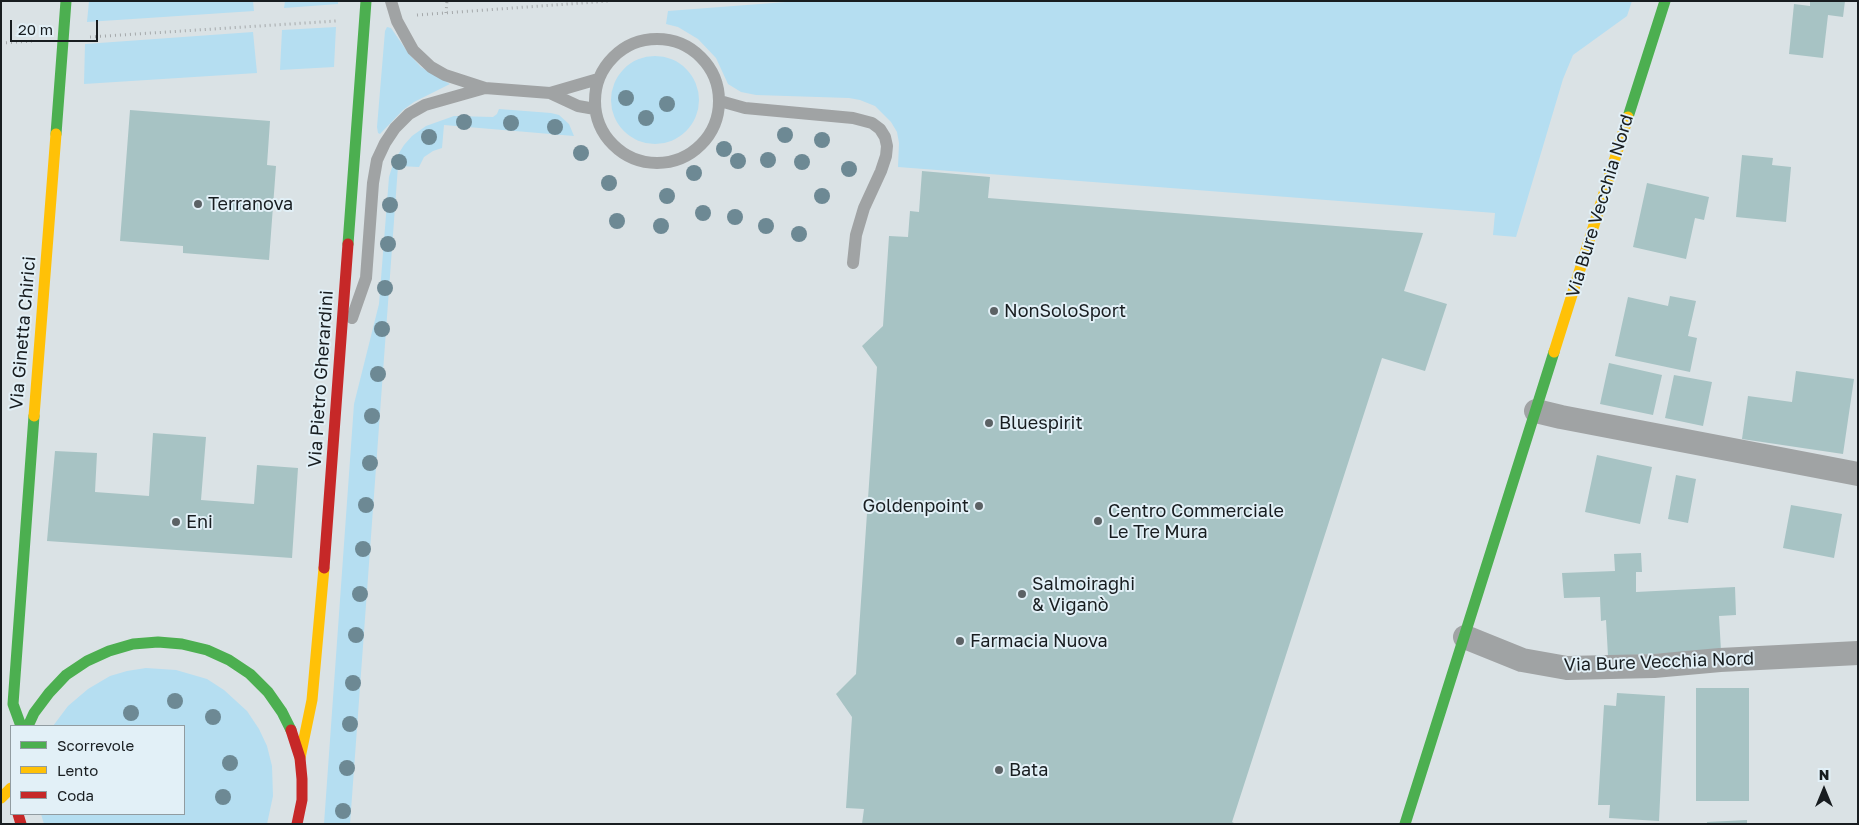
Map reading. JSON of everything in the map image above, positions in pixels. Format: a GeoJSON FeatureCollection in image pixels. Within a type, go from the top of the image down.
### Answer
{"type":"FeatureCollection","features":[{"type":"Feature","properties":{"kind":"main road","name":"Via Ginetta Chirici"},"geometry":{"type":"LineString","coordinates":[[21,725],[13,704],[18,619],[66,1]]}},
{"type":"Feature","properties":{"kind":"main road","name":"Via Pietro Gherardini"},"geometry":{"type":"LineString","coordinates":[[300,758],[312,700],[318,642],[366,1]]}},
{"type":"Feature","properties":{"kind":"main road","name":"Via Bure Vecchia Nord"},"geometry":{"type":"LineString","coordinates":[[1405,824],[1665,1]]}},
{"type":"Feature","properties":{"kind":"main road"},"geometry":{"type":"LineString","coordinates":[[28,725],[34,713],[49,693],[66,675],[87,661],[109,651],[133,644],[158,642],[182,644],[207,650],[229,660],[250,674],[268,692],[282,712],[293,734],[300,758],[305,824]]}},
{"type":"Feature","properties":{"kind":"main road"},"geometry":{"type":"LineString","coordinates":[[1,798],[10,789]]}},
{"type":"Feature","properties":{"kind":"main road"},"geometry":{"type":"LineString","coordinates":[[297,824],[302,800]]}},
{"type":"Feature","properties":{"kind":"street"},"geometry":{"type":"LineString","coordinates":[[1536,411],[1561,418],[1858,474]]}},
{"type":"Feature","properties":{"kind":"street","name":"Via Bure Vecchia Nord"},"geometry":{"type":"LineString","coordinates":[[1465,637],[1522,660],[1567,668],[1654,666],[1720,660],[1858,653]]}},
{"type":"Feature","properties":{"kind":"lane"},"geometry":{"type":"LineString","coordinates":[[390,1],[395,17],[407,40],[425,62],[445,75],[485,88],[550,93],[578,106],[595,109]]}},
{"type":"Feature","properties":{"kind":"lane"},"geometry":{"type":"LineString","coordinates":[[658,39],[670,40],[692,50],[709,67],[718,89],[720,101],[714,127],[699,148],[688,156],[676,161],[663,163],[639,162],[620,152],[605,136],[595,109],[598,79],[612,58],[633,44],[658,39]]}},
{"type":"Feature","properties":{"kind":"lane"},"geometry":{"type":"LineString","coordinates":[[550,93],[598,79]]}},
{"type":"Feature","properties":{"kind":"lane"},"geometry":{"type":"LineString","coordinates":[[341,348],[366,278],[373,183],[377,160],[385,143],[395,128],[409,114],[441,100],[485,88]]}},
{"type":"Feature","properties":{"kind":"lane"},"geometry":{"type":"LineString","coordinates":[[720,101],[746,108],[853,118],[872,124],[880,129],[885,137],[887,146],[886,156],[864,208],[856,235],[853,263]]}},
{"type":"Feature","properties":{"kind":"path"},"geometry":{"type":"LineString","coordinates":[[446,12],[447,1]]}},
{"type":"Feature","properties":{"kind":"path"},"geometry":{"type":"LineString","coordinates":[[395,17],[608,1]]}},
{"type":"Feature","properties":{"kind":"path"},"geometry":{"type":"LineString","coordinates":[[64,39],[365,19]]}},
{"type":"Feature","properties":{"kind":"shaded area"},"geometry":{"type":"Polygon","coordinates":[[[89,1],[253,1],[254,11],[87,22],[89,1]]]}},
{"type":"Feature","properties":{"kind":"shaded area"},"geometry":{"type":"Polygon","coordinates":[[[285,1],[338,1],[338,4],[284,8],[285,1]]]}},
{"type":"Feature","properties":{"kind":"shaded area"},"geometry":{"type":"Polygon","coordinates":[[[799,1],[1632,1],[1627,16],[1573,55],[1563,79],[1516,237],[1493,235],[1495,213],[898,167],[899,143],[897,132],[891,122],[875,106],[849,98],[756,95],[741,92],[728,84],[716,58],[698,39],[678,27],[666,24],[668,11],[799,1]]]}},
{"type":"Feature","properties":{"kind":"shaded area"},"geometry":{"type":"Polygon","coordinates":[[[336,27],[334,67],[280,70],[282,30],[336,27]]]}},
{"type":"Feature","properties":{"kind":"shaded area"},"geometry":{"type":"Polygon","coordinates":[[[387,27],[391,28],[409,54],[421,67],[450,84],[414,102],[403,110],[380,134],[377,127],[385,31],[387,27]]]}},
{"type":"Feature","properties":{"kind":"shaded area"},"geometry":{"type":"Polygon","coordinates":[[[253,32],[257,73],[84,84],[85,44],[253,32]]]}},
{"type":"Feature","properties":{"kind":"shaded area"},"geometry":{"type":"Polygon","coordinates":[[[655,56],[672,60],[686,69],[695,83],[699,100],[695,117],[686,131],[672,140],[655,144],[638,140],[624,131],[615,117],[611,100],[615,83],[624,69],[638,60],[655,56]]]}},
{"type":"Feature","properties":{"kind":"shaded area"},"geometry":{"type":"Polygon","coordinates":[[[499,109],[559,115],[569,124],[574,136],[444,125],[442,148],[424,157],[419,167],[398,166],[350,824],[324,824],[354,404],[379,304],[389,177],[394,161],[404,145],[412,136],[426,126],[454,116],[493,117],[499,109]]]}},
{"type":"Feature","properties":{"kind":"shaded area"},"geometry":{"type":"Polygon","coordinates":[[[146,668],[176,670],[207,679],[224,690],[247,711],[267,746],[272,766],[273,796],[267,824],[44,824],[41,815],[185,815],[185,725],[54,725],[68,706],[88,689],[110,676],[146,668]]]}},
{"type":"Feature","properties":{"kind":"building"},"geometry":{"type":"Polygon","coordinates":[[[1810,1],[1845,1],[1843,17],[1828,15],[1823,58],[1789,54],[1794,4],[1810,6],[1810,1]]]}},
{"type":"Feature","properties":{"kind":"building","name":"Terranova"},"geometry":{"type":"Polygon","coordinates":[[[130,110],[270,121],[267,165],[276,166],[269,260],[183,253],[183,246],[120,241],[130,110]]]}},
{"type":"Feature","properties":{"kind":"building"},"geometry":{"type":"Polygon","coordinates":[[[1742,155],[1773,158],[1772,165],[1791,167],[1786,222],[1736,217],[1742,155]]]}},
{"type":"Feature","properties":{"kind":"building","name":"Centro Commerciale Le Tre Mura"},"geometry":{"type":"Polygon","coordinates":[[[922,171],[990,177],[988,198],[1423,233],[1404,291],[1447,304],[1425,371],[1382,358],[1232,822],[1236,824],[862,824],[864,809],[846,808],[852,717],[836,694],[856,674],[877,367],[862,346],[883,326],[889,236],[908,237],[910,211],[919,212],[922,171]]]}},
{"type":"Feature","properties":{"kind":"building"},"geometry":{"type":"Polygon","coordinates":[[[1647,183],[1709,197],[1704,220],[1695,218],[1686,259],[1633,247],[1647,183]]]}},
{"type":"Feature","properties":{"kind":"building"},"geometry":{"type":"Polygon","coordinates":[[[1670,296],[1696,301],[1688,336],[1697,338],[1690,372],[1615,356],[1628,297],[1668,306],[1670,296]]]}},
{"type":"Feature","properties":{"kind":"building"},"geometry":{"type":"Polygon","coordinates":[[[1609,363],[1662,375],[1653,415],[1600,404],[1609,363]]]}},
{"type":"Feature","properties":{"kind":"building"},"geometry":{"type":"Polygon","coordinates":[[[1796,371],[1854,379],[1843,454],[1742,439],[1748,396],[1792,402],[1796,371]]]}},
{"type":"Feature","properties":{"kind":"building"},"geometry":{"type":"Polygon","coordinates":[[[1674,375],[1712,382],[1703,426],[1665,418],[1674,375]]]}},
{"type":"Feature","properties":{"kind":"building"},"geometry":{"type":"Polygon","coordinates":[[[153,433],[206,437],[201,500],[254,504],[257,465],[298,468],[292,558],[47,541],[55,451],[97,453],[95,492],[149,496],[153,433]]]}},
{"type":"Feature","properties":{"kind":"building"},"geometry":{"type":"Polygon","coordinates":[[[1597,455],[1652,467],[1640,524],[1585,512],[1597,455]]]}},
{"type":"Feature","properties":{"kind":"building"},"geometry":{"type":"Polygon","coordinates":[[[1676,475],[1696,479],[1688,523],[1668,519],[1676,475]]]}},
{"type":"Feature","properties":{"kind":"building"},"geometry":{"type":"Polygon","coordinates":[[[1791,505],[1842,514],[1834,558],[1783,548],[1791,505]]]}},
{"type":"Feature","properties":{"kind":"building"},"geometry":{"type":"Polygon","coordinates":[[[1641,553],[1642,572],[1636,572],[1636,592],[1735,587],[1736,615],[1719,616],[1721,651],[1608,656],[1606,620],[1601,621],[1600,597],[1564,598],[1562,573],[1615,571],[1614,554],[1641,553]]]}},
{"type":"Feature","properties":{"kind":"building"},"geometry":{"type":"Polygon","coordinates":[[[1696,688],[1749,688],[1749,801],[1696,801],[1696,688]]]}},
{"type":"Feature","properties":{"kind":"building"},"geometry":{"type":"Polygon","coordinates":[[[1617,693],[1665,696],[1659,821],[1609,818],[1610,805],[1598,805],[1604,705],[1616,706],[1617,693]]]}},
{"type":"Feature","properties":{"kind":"building"},"geometry":{"type":"Polygon","coordinates":[[[1747,820],[1747,824],[1707,824],[1707,822],[1747,820]]]}},
{"type":"Feature","properties":{"kind":"traffic: fast"},"geometry":{"type":"LineString","coordinates":[[56,134],[66,1]]}},
{"type":"Feature","properties":{"kind":"traffic: fast"},"geometry":{"type":"LineString","coordinates":[[348,244],[366,1]]}},
{"type":"Feature","properties":{"kind":"traffic: fast"},"geometry":{"type":"LineString","coordinates":[[1628,117],[1665,1]]}},
{"type":"Feature","properties":{"kind":"traffic: fast"},"geometry":{"type":"LineString","coordinates":[[1405,824],[1554,352]]}},
{"type":"Feature","properties":{"kind":"traffic: fast"},"geometry":{"type":"LineString","coordinates":[[21,725],[13,704],[34,416]]}},
{"type":"Feature","properties":{"kind":"traffic: fast"},"geometry":{"type":"LineString","coordinates":[[28,725],[34,713],[49,693],[66,675],[87,661],[109,651],[133,644],[158,642],[182,644],[207,650],[229,660],[250,674],[268,692],[282,712],[291,730]]}},
{"type":"Feature","properties":{"kind":"traffic: slow"},"geometry":{"type":"LineString","coordinates":[[1554,352],[1628,117]]}},
{"type":"Feature","properties":{"kind":"traffic: slow"},"geometry":{"type":"LineString","coordinates":[[34,416],[56,134]]}},
{"type":"Feature","properties":{"kind":"traffic: slow"},"geometry":{"type":"LineString","coordinates":[[300,758],[312,700],[324,568]]}},
{"type":"Feature","properties":{"kind":"traffic: slow"},"geometry":{"type":"LineString","coordinates":[[1,798],[10,789]]}},
{"type":"Feature","properties":{"kind":"traffic: jam"},"geometry":{"type":"LineString","coordinates":[[324,568],[348,244]]}},
{"type":"Feature","properties":{"kind":"traffic: jam"},"geometry":{"type":"LineString","coordinates":[[291,730],[300,758],[302,779],[302,800],[297,824]]}},
{"type":"Feature","properties":{"kind":"traffic: jam"},"geometry":{"type":"LineString","coordinates":[[18,815],[21,824]]}},
{"type":"Feature","properties":{"kind":"place","name":"Terranova"},"geometry":{"type":"Point","coordinates":[198,204]}},
{"type":"Feature","properties":{"kind":"place","name":"NonSoloSport"},"geometry":{"type":"Point","coordinates":[994,311]}},
{"type":"Feature","properties":{"kind":"place","name":"Bluespirit"},"geometry":{"type":"Point","coordinates":[989,423]}},
{"type":"Feature","properties":{"kind":"place","name":"Goldenpoint"},"geometry":{"type":"Point","coordinates":[979,506]}},
{"type":"Feature","properties":{"kind":"place","name":"Centro Commerciale Le Tre Mura"},"geometry":{"type":"Point","coordinates":[1098,521]}},
{"type":"Feature","properties":{"kind":"place","name":"Eni"},"geometry":{"type":"Point","coordinates":[176,522]}},
{"type":"Feature","properties":{"kind":"place","name":"Salmoiraghi & Viganò"},"geometry":{"type":"Point","coordinates":[1022,594]}},
{"type":"Feature","properties":{"kind":"place","name":"Farmacia Nuova"},"geometry":{"type":"Point","coordinates":[960,641]}},
{"type":"Feature","properties":{"kind":"place","name":"Bata"},"geometry":{"type":"Point","coordinates":[999,770]}}]}
